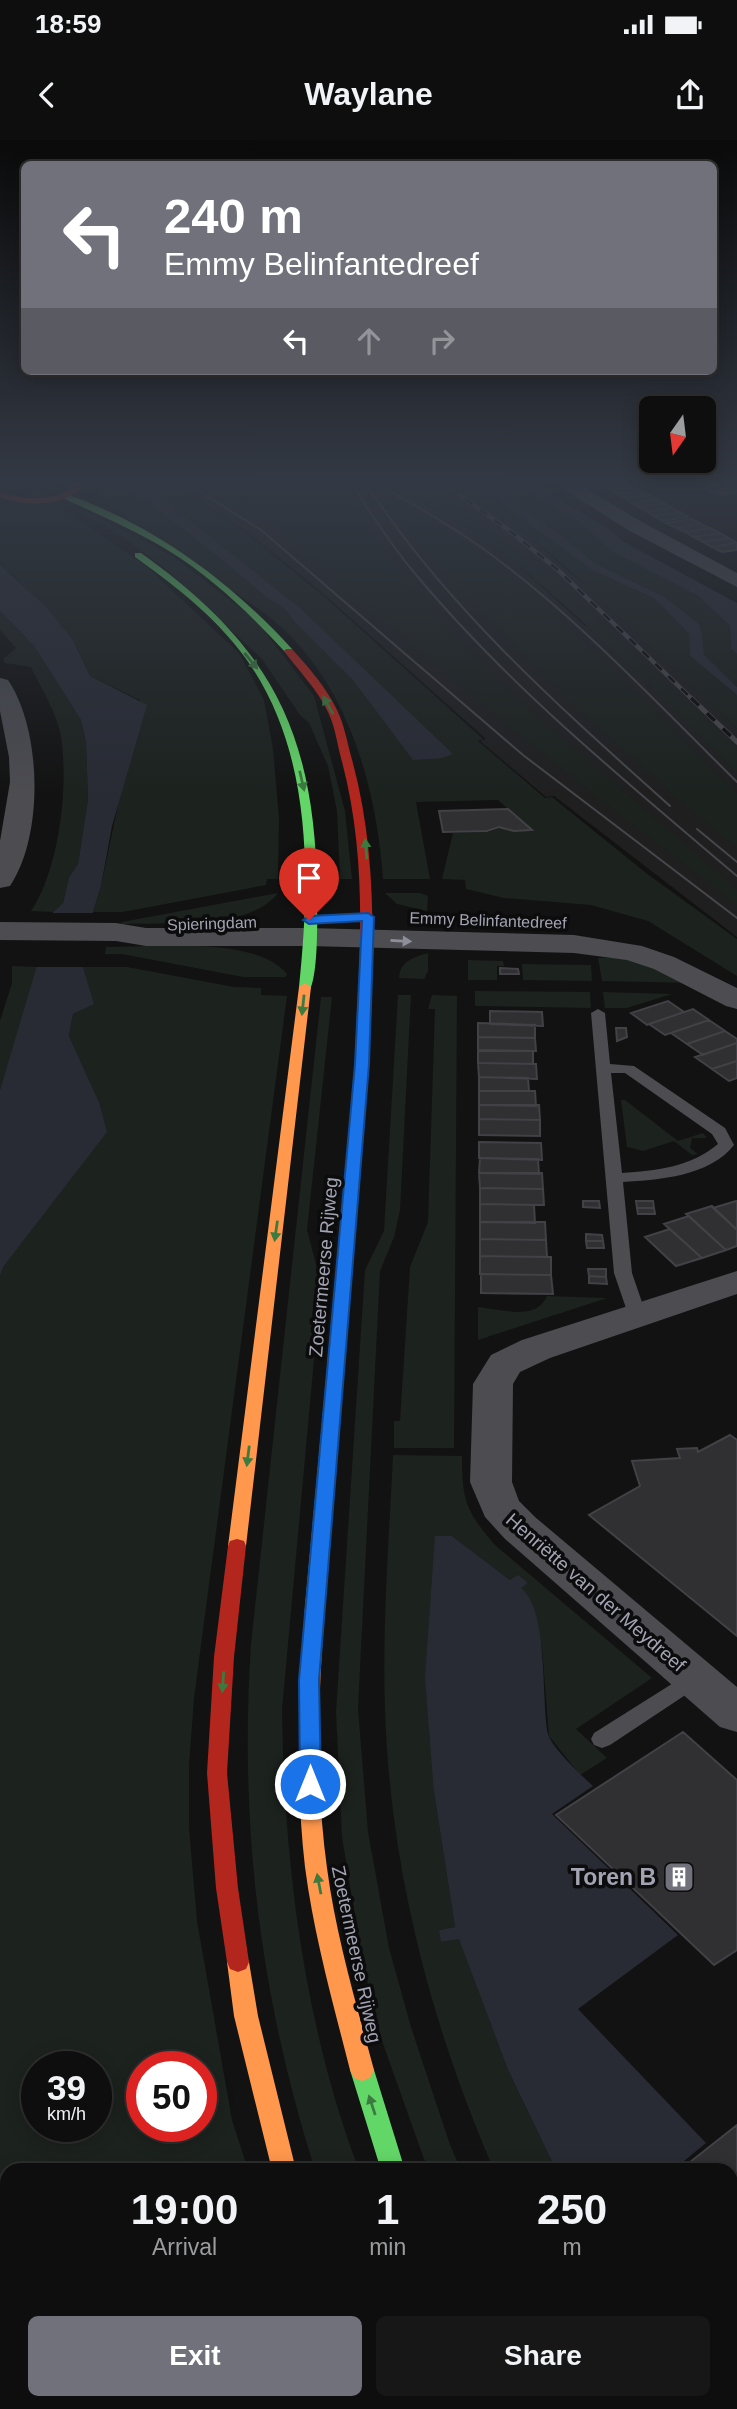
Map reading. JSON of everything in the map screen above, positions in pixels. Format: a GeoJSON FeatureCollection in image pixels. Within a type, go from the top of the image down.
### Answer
{"type":"FeatureCollection","features":[{"type":"Feature","properties":{"kind":"main road"},"geometry":{"type":"LineString","coordinates":[[175,584],[222,627],[258,668],[282,715],[305,789],[309,928],[291,1118],[224,1657],[217,1773],[227,1888],[246,2016],[282,2163]]}},
{"type":"Feature","properties":{"kind":"main road","name":"Zoetermeerse Rijweg"},"geometry":{"type":"LineString","coordinates":[[218,584],[258,616],[313,678],[333,712],[351,769],[363,825],[368,928],[362,1064],[309,1680],[310,1784],[316,1868],[333,1957],[368,2094],[391,2163]]}},
{"type":"Feature","properties":{"kind":"street"},"geometry":{"type":"LineString","coordinates":[[0,685],[15,717],[23,776],[21,811],[0,880]]}},
{"type":"Feature","properties":{"kind":"street","name":"Emmy Belinfantedreef"},"geometry":{"type":"LineString","coordinates":[[309,928],[368,928],[574,944],[632,952],[664,963],[734,998]]}},
{"type":"Feature","properties":{"kind":"street","name":"Spieringdam"},"geometry":{"type":"LineString","coordinates":[[12,932],[108,932],[146,937],[309,928]]}},
{"type":"Feature","properties":{"kind":"street","name":"Henriëtte van der Meydreef"},"geometry":{"type":"LineString","coordinates":[[737,1282],[536,1349],[505,1364],[493,1384],[491,1482],[500,1507],[520,1528],[737,1714]]}},
{"type":"Feature","properties":{"kind":"lane"},"geometry":{"type":"LineString","coordinates":[[598,1013],[616,1178],[623,1273],[637,1314]]}},
{"type":"Feature","properties":{"kind":"lane"},"geometry":{"type":"LineString","coordinates":[[604,1068],[629,1069],[719,1131],[726,1145],[716,1156],[658,1175],[616,1178]]}},
{"type":"Feature","properties":{"kind":"lane"},"geometry":{"type":"LineString","coordinates":[[601,1739],[694,1678]]}},
{"type":"Feature","properties":{"kind":"shaded area"},"geometry":{"type":"Polygon","coordinates":[[[0,584],[21,584],[47,608],[73,640],[90,676],[147,705],[112,826],[83,967],[94,1004],[73,1014],[69,1036],[99,1102],[107,1132],[3,1267],[0,1276],[0,1090],[53,912],[63,903],[69,877],[78,864],[88,799],[86,743],[81,720],[34,646],[0,611],[0,584]]]}},
{"type":"Feature","properties":{"kind":"shaded area"},"geometry":{"type":"Polygon","coordinates":[[[21,584],[165,584],[239,653],[264,700],[273,749],[279,818],[278,879],[267,879],[266,885],[123,912],[93,912],[101,886],[140,700],[90,676],[73,640],[21,584]]]}},
{"type":"Feature","properties":{"kind":"shaded area"},"geometry":{"type":"Polygon","coordinates":[[[182,584],[209,584],[257,621],[314,696],[345,811],[352,879],[340,879],[337,811],[328,766],[309,723],[300,715],[262,659],[182,584]]]}},
{"type":"Feature","properties":{"kind":"shaded area"},"geometry":{"type":"Polygon","coordinates":[[[223,584],[308,584],[483,739],[478,741],[545,798],[552,797],[646,873],[737,939],[737,976],[648,921],[591,905],[504,898],[466,889],[465,880],[442,879],[453,833],[489,832],[500,828],[533,831],[498,800],[416,802],[430,879],[383,879],[365,772],[339,705],[321,674],[299,645],[256,607],[223,584]]]}},
{"type":"Feature","properties":{"kind":"shaded area"},"geometry":{"type":"Polygon","coordinates":[[[251,584],[269,584],[300,608],[453,754],[442,758],[413,760],[353,680],[288,612],[251,584]]]}},
{"type":"Feature","properties":{"kind":"shaded area"},"geometry":{"type":"Polygon","coordinates":[[[312,584],[538,584],[585,626],[601,625],[553,584],[584,584],[737,729],[737,937],[554,796],[546,797],[480,741],[486,739],[312,584]]]}},
{"type":"Feature","properties":{"kind":"shaded area"},"geometry":{"type":"Polygon","coordinates":[[[340,584],[409,584],[458,640],[542,721],[737,890],[737,905],[541,753],[340,584]]]}},
{"type":"Feature","properties":{"kind":"shaded area"},"geometry":{"type":"Polygon","coordinates":[[[456,584],[518,584],[567,626],[737,794],[737,848],[621,748],[546,678],[456,584]]]}},
{"type":"Feature","properties":{"kind":"shaded area"},"geometry":{"type":"Polygon","coordinates":[[[540,584],[556,584],[734,744],[737,748],[737,773],[601,639],[540,584]]]}},
{"type":"Feature","properties":{"kind":"shaded area"},"geometry":{"type":"Polygon","coordinates":[[[584,584],[622,584],[655,599],[689,634],[690,656],[737,695],[737,729],[584,584]]]}},
{"type":"Feature","properties":{"kind":"shaded area"},"geometry":{"type":"Polygon","coordinates":[[[622,584],[638,584],[665,597],[699,624],[704,655],[737,687],[737,695],[690,656],[689,634],[655,599],[622,584]]]}},
{"type":"Feature","properties":{"kind":"shaded area"},"geometry":{"type":"Polygon","coordinates":[[[638,584],[675,584],[698,596],[730,626],[731,649],[737,654],[737,687],[703,655],[699,624],[665,597],[638,584]]]}},
{"type":"Feature","properties":{"kind":"shaded area"},"geometry":{"type":"Polygon","coordinates":[[[675,584],[702,584],[737,603],[737,654],[731,649],[730,626],[698,596],[675,584]]]}},
{"type":"Feature","properties":{"kind":"shaded area"},"geometry":{"type":"Polygon","coordinates":[[[0,611],[34,646],[81,720],[86,743],[88,799],[78,864],[69,877],[63,903],[53,912],[31,911],[49,873],[60,827],[64,779],[61,737],[53,710],[31,667],[5,663],[3,659],[16,648],[0,630],[0,611]]]}},
{"type":"Feature","properties":{"kind":"shaded area"},"geometry":{"type":"Polygon","coordinates":[[[278,893],[265,905],[248,914],[227,919],[121,924],[122,922],[278,893]]]}},
{"type":"Feature","properties":{"kind":"shaded area"},"geometry":{"type":"Polygon","coordinates":[[[385,893],[420,893],[428,896],[427,911],[397,904],[385,893]]]}},
{"type":"Feature","properties":{"kind":"shaded area"},"geometry":{"type":"Polygon","coordinates":[[[203,946],[229,949],[273,962],[287,974],[286,977],[243,977],[122,954],[105,954],[106,947],[203,946]]]}},
{"type":"Feature","properties":{"kind":"shaded area"},"geometry":{"type":"Polygon","coordinates":[[[428,953],[428,971],[424,979],[399,978],[405,964],[428,953]]]}},
{"type":"Feature","properties":{"kind":"shaded area"},"geometry":{"type":"Polygon","coordinates":[[[627,957],[695,983],[602,981],[598,958],[627,957]]]}},
{"type":"Feature","properties":{"kind":"shaded area"},"geometry":{"type":"Polygon","coordinates":[[[468,960],[503,961],[504,966],[497,966],[497,980],[468,980],[468,960]]]}},
{"type":"Feature","properties":{"kind":"shaded area"},"geometry":{"type":"Polygon","coordinates":[[[522,964],[591,965],[592,981],[523,980],[522,964]]]}},
{"type":"Feature","properties":{"kind":"shaded area"},"geometry":{"type":"Polygon","coordinates":[[[12,966],[38,967],[0,1090],[0,1021],[12,983],[12,966]]]}},
{"type":"Feature","properties":{"kind":"shaded area"},"geometry":{"type":"Polygon","coordinates":[[[83,967],[127,967],[234,987],[261,988],[261,995],[287,996],[194,1698],[189,1765],[189,1828],[197,1921],[232,2120],[246,2163],[0,2163],[0,1276],[2,1267],[99,1102],[69,1036],[73,1014],[93,1004],[83,967]]]}},
{"type":"Feature","properties":{"kind":"shaded area"},"geometry":{"type":"Polygon","coordinates":[[[475,991],[590,992],[591,1008],[475,1006],[475,991]]]}},
{"type":"Feature","properties":{"kind":"shaded area"},"geometry":{"type":"Polygon","coordinates":[[[603,992],[672,994],[627,1008],[605,1008],[603,992]]]}},
{"type":"Feature","properties":{"kind":"shaded area"},"geometry":{"type":"Polygon","coordinates":[[[398,995],[411,995],[400,1210],[394,1237],[380,1271],[358,1708],[368,1832],[389,1948],[411,2027],[458,2163],[426,2163],[424,2159],[381,2038],[362,1959],[342,1837],[336,1712],[365,1270],[384,1231],[398,995]]]}},
{"type":"Feature","properties":{"kind":"shaded area"},"geometry":{"type":"Polygon","coordinates":[[[432,995],[457,996],[454,1448],[394,1448],[394,1421],[400,1421],[410,1267],[428,1222],[435,1009],[428,1009],[432,995]]]}},
{"type":"Feature","properties":{"kind":"shaded area"},"geometry":{"type":"Polygon","coordinates":[[[321,997],[332,997],[307,1230],[321,1283],[282,1710],[287,1826],[301,1943],[324,2059],[357,2163],[313,2163],[280,2040],[267,1975],[251,1844],[248,1711],[251,1644],[321,997]]]}},
{"type":"Feature","properties":{"kind":"shaded area"},"geometry":{"type":"Polygon","coordinates":[[[621,1100],[625,1100],[678,1141],[703,1133],[707,1138],[692,1138],[690,1148],[698,1154],[692,1155],[674,1141],[643,1151],[627,1147],[621,1100]]]}},
{"type":"Feature","properties":{"kind":"shaded area"},"geometry":{"type":"Polygon","coordinates":[[[547,1296],[607,1298],[478,1340],[478,1307],[526,1311],[542,1304],[547,1296]]]}},
{"type":"Feature","properties":{"kind":"shaded area"},"geometry":{"type":"Polygon","coordinates":[[[393,1455],[462,1456],[463,1484],[468,1505],[495,1545],[652,1678],[576,1729],[607,1758],[580,1775],[549,1736],[542,1647],[520,1588],[528,1583],[510,1580],[452,1536],[434,1792],[455,1927],[439,1930],[442,1942],[459,1938],[508,2070],[553,2163],[491,2163],[471,2115],[433,2003],[405,1887],[395,1828],[385,1709],[385,1614],[393,1455]]]}},
{"type":"Feature","properties":{"kind":"shaded area"},"geometry":{"type":"Polygon","coordinates":[[[435,1536],[452,1536],[510,1580],[518,1575],[528,1583],[521,1588],[530,1599],[540,1635],[548,1734],[561,1754],[593,1786],[552,1814],[678,1935],[578,2009],[706,2143],[682,2163],[553,2163],[508,2070],[459,1939],[441,1942],[439,1930],[455,1927],[434,1792],[425,1678],[435,1536]]]}},
{"type":"Feature","properties":{"kind":"pier"},"geometry":{"type":"Polygon","coordinates":[[[49,913],[96,913],[87,967],[34,967],[49,913]]]}},
{"type":"Feature","properties":{"kind":"building"},"geometry":{"type":"Polygon","coordinates":[[[508,809],[532,830],[514,831],[499,827],[487,831],[443,832],[439,811],[508,809]]]}},
{"type":"Feature","properties":{"kind":"building"},"geometry":{"type":"Polygon","coordinates":[[[500,968],[518,969],[519,974],[500,974],[500,968]]]}},
{"type":"Feature","properties":{"kind":"building"},"geometry":{"type":"Polygon","coordinates":[[[668,1001],[684,1012],[647,1025],[631,1013],[668,1001]]]}},
{"type":"Feature","properties":{"kind":"building"},"geometry":{"type":"Polygon","coordinates":[[[693,1009],[709,1020],[665,1035],[649,1024],[693,1009]]]}},
{"type":"Feature","properties":{"kind":"building"},"geometry":{"type":"Polygon","coordinates":[[[490,1011],[542,1012],[543,1026],[490,1024],[490,1011]]]}},
{"type":"Feature","properties":{"kind":"building"},"geometry":{"type":"Polygon","coordinates":[[[709,1020],[725,1031],[687,1044],[671,1033],[709,1020]]]}},
{"type":"Feature","properties":{"kind":"building"},"geometry":{"type":"Polygon","coordinates":[[[478,1023],[535,1025],[535,1038],[478,1037],[478,1023]]]}},
{"type":"Feature","properties":{"kind":"building"},"geometry":{"type":"Polygon","coordinates":[[[616,1028],[626,1028],[627,1037],[617,1041],[616,1028]]]}},
{"type":"Feature","properties":{"kind":"building"},"geometry":{"type":"Polygon","coordinates":[[[725,1031],[737,1039],[737,1043],[703,1055],[687,1044],[725,1031]]]}},
{"type":"Feature","properties":{"kind":"building"},"geometry":{"type":"Polygon","coordinates":[[[478,1037],[535,1038],[536,1051],[478,1050],[478,1037]]]}},
{"type":"Feature","properties":{"kind":"building"},"geometry":{"type":"Polygon","coordinates":[[[737,1043],[737,1061],[712,1069],[695,1057],[737,1043]]]}},
{"type":"Feature","properties":{"kind":"building"},"geometry":{"type":"Polygon","coordinates":[[[478,1051],[533,1051],[533,1064],[478,1063],[478,1051]]]}},
{"type":"Feature","properties":{"kind":"building"},"geometry":{"type":"Polygon","coordinates":[[[737,1061],[737,1078],[729,1081],[712,1069],[737,1061]]]}},
{"type":"Feature","properties":{"kind":"building"},"geometry":{"type":"Polygon","coordinates":[[[478,1063],[536,1064],[537,1079],[479,1077],[478,1063]]]}},
{"type":"Feature","properties":{"kind":"building"},"geometry":{"type":"Polygon","coordinates":[[[479,1077],[528,1078],[529,1091],[479,1091],[479,1077]]]}},
{"type":"Feature","properties":{"kind":"building"},"geometry":{"type":"Polygon","coordinates":[[[479,1091],[535,1091],[536,1106],[479,1105],[479,1091]]]}},
{"type":"Feature","properties":{"kind":"building"},"geometry":{"type":"Polygon","coordinates":[[[479,1105],[539,1105],[540,1120],[479,1119],[479,1105]]]}},
{"type":"Feature","properties":{"kind":"building"},"geometry":{"type":"Polygon","coordinates":[[[479,1119],[540,1120],[540,1136],[479,1135],[479,1119]]]}},
{"type":"Feature","properties":{"kind":"building"},"geometry":{"type":"Polygon","coordinates":[[[479,1142],[541,1143],[542,1160],[479,1158],[479,1142]]]}},
{"type":"Feature","properties":{"kind":"building"},"geometry":{"type":"Polygon","coordinates":[[[480,1158],[538,1159],[539,1174],[479,1173],[480,1158]]]}},
{"type":"Feature","properties":{"kind":"building"},"geometry":{"type":"Polygon","coordinates":[[[479,1173],[542,1173],[543,1189],[480,1188],[479,1173]]]}},
{"type":"Feature","properties":{"kind":"building"},"geometry":{"type":"Polygon","coordinates":[[[480,1188],[543,1189],[544,1205],[480,1204],[480,1188]]]}},
{"type":"Feature","properties":{"kind":"building"},"geometry":{"type":"Polygon","coordinates":[[[583,1201],[599,1201],[600,1208],[583,1207],[583,1201]]]}},
{"type":"Feature","properties":{"kind":"building"},"geometry":{"type":"Polygon","coordinates":[[[636,1201],[653,1201],[654,1208],[637,1208],[636,1201]]]}},
{"type":"Feature","properties":{"kind":"building"},"geometry":{"type":"Polygon","coordinates":[[[737,1201],[737,1230],[713,1208],[737,1201]]]}},
{"type":"Feature","properties":{"kind":"building"},"geometry":{"type":"Polygon","coordinates":[[[480,1204],[534,1205],[535,1223],[480,1222],[480,1204]]]}},
{"type":"Feature","properties":{"kind":"building"},"geometry":{"type":"Polygon","coordinates":[[[712,1206],[737,1230],[737,1246],[726,1250],[686,1214],[712,1206]]]}},
{"type":"Feature","properties":{"kind":"building"},"geometry":{"type":"Polygon","coordinates":[[[637,1208],[654,1208],[655,1214],[638,1214],[637,1208]]]}},
{"type":"Feature","properties":{"kind":"building"},"geometry":{"type":"Polygon","coordinates":[[[689,1216],[726,1250],[702,1258],[664,1224],[689,1216]]]}},
{"type":"Feature","properties":{"kind":"building"},"geometry":{"type":"Polygon","coordinates":[[[480,1222],[545,1222],[546,1240],[480,1239],[480,1222]]]}},
{"type":"Feature","properties":{"kind":"building"},"geometry":{"type":"Polygon","coordinates":[[[670,1229],[702,1258],[676,1266],[645,1237],[670,1229]]]}},
{"type":"Feature","properties":{"kind":"building"},"geometry":{"type":"Polygon","coordinates":[[[586,1234],[602,1235],[603,1241],[586,1241],[586,1234]]]}},
{"type":"Feature","properties":{"kind":"building"},"geometry":{"type":"Polygon","coordinates":[[[480,1239],[546,1240],[547,1257],[480,1256],[480,1239]]]}},
{"type":"Feature","properties":{"kind":"building"},"geometry":{"type":"Polygon","coordinates":[[[586,1241],[603,1241],[604,1248],[587,1248],[586,1241]]]}},
{"type":"Feature","properties":{"kind":"building"},"geometry":{"type":"Polygon","coordinates":[[[480,1256],[551,1257],[551,1275],[480,1274],[480,1256]]]}},
{"type":"Feature","properties":{"kind":"building"},"geometry":{"type":"Polygon","coordinates":[[[588,1269],[606,1269],[606,1277],[589,1276],[588,1269]]]}},
{"type":"Feature","properties":{"kind":"building"},"geometry":{"type":"Polygon","coordinates":[[[481,1274],[551,1275],[553,1294],[481,1293],[481,1274]]]}},
{"type":"Feature","properties":{"kind":"building"},"geometry":{"type":"Polygon","coordinates":[[[589,1276],[606,1277],[607,1284],[589,1283],[589,1276]]]}},
{"type":"Feature","properties":{"kind":"building"},"geometry":{"type":"Polygon","coordinates":[[[730,1435],[737,1440],[737,1636],[589,1515],[640,1486],[632,1461],[680,1458],[677,1449],[697,1448],[698,1452],[730,1435]]]}},
{"type":"Feature","properties":{"kind":"building","name":"Toren B"},"geometry":{"type":"Polygon","coordinates":[[[683,1732],[737,1780],[737,1950],[714,1965],[556,1815],[683,1732]]]}},
{"type":"Feature","properties":{"kind":"building"},"geometry":{"type":"Polygon","coordinates":[[[737,2125],[737,2163],[689,2163],[737,2125]]]}},
{"type":"Feature","properties":{"kind":"tram line"},"geometry":{"type":"LineString","coordinates":[[324,584],[523,755],[737,918]]}},
{"type":"Feature","properties":{"kind":"tram line"},"geometry":{"type":"LineString","coordinates":[[425,584],[487,653],[527,692],[737,876]]}},
{"type":"Feature","properties":{"kind":"tram line"},"geometry":{"type":"LineString","coordinates":[[442,584],[545,692],[670,806]]}},
{"type":"Feature","properties":{"kind":"tram line"},"geometry":{"type":"LineString","coordinates":[[529,584],[615,661],[737,782]]}},
{"type":"Feature","properties":{"kind":"tram line"},"geometry":{"type":"LineString","coordinates":[[697,829],[737,862]]}},
{"type":"Feature","properties":{"kind":"railway"},"geometry":{"type":"LineString","coordinates":[[572,584],[693,700]]}},
{"type":"Feature","properties":{"kind":"railway"},"geometry":{"type":"LineString","coordinates":[[691,698],[737,742]]}},
{"type":"Feature","properties":{"kind":"traffic: fast"},"geometry":{"type":"LineString","coordinates":[[176,584],[218,622],[257,668],[276,703],[291,741],[308,823],[311,865],[305,987]]}},
{"type":"Feature","properties":{"kind":"traffic: fast"},"geometry":{"type":"LineString","coordinates":[[220,584],[243,603],[289,651]]}},
{"type":"Feature","properties":{"kind":"traffic: fast"},"geometry":{"type":"LineString","coordinates":[[315,1607],[362,1064],[364,1013]]}},
{"type":"Feature","properties":{"kind":"traffic: fast"},"geometry":{"type":"LineString","coordinates":[[362,2070],[391,2163]]}},
{"type":"Feature","properties":{"kind":"traffic: slow"},"geometry":{"type":"LineString","coordinates":[[237,1546],[305,987]]}},
{"type":"Feature","properties":{"kind":"traffic: slow"},"geometry":{"type":"LineString","coordinates":[[315,1607],[309,1738],[310,1803],[316,1868],[336,1970],[362,2070]]}},
{"type":"Feature","properties":{"kind":"traffic: slow"},"geometry":{"type":"LineString","coordinates":[[238,1962],[246,2016],[282,2163]]}},
{"type":"Feature","properties":{"kind":"traffic: jam"},"geometry":{"type":"LineString","coordinates":[[289,651],[333,712],[360,815],[367,912],[364,1013]]}},
{"type":"Feature","properties":{"kind":"traffic: jam"},"geometry":{"type":"LineString","coordinates":[[237,1546],[224,1657],[217,1773],[227,1888],[238,1962]]}},
{"type":"Feature","properties":{"kind":"place","name":"Toren B"},"geometry":{"type":"Point","coordinates":[679,1877]}},
{"type":"Feature","properties":{"kind":"route"},"geometry":{"type":"LineString","coordinates":[[309,920],[368,917],[362,1064],[309,1680],[310,1784]]}}]}
